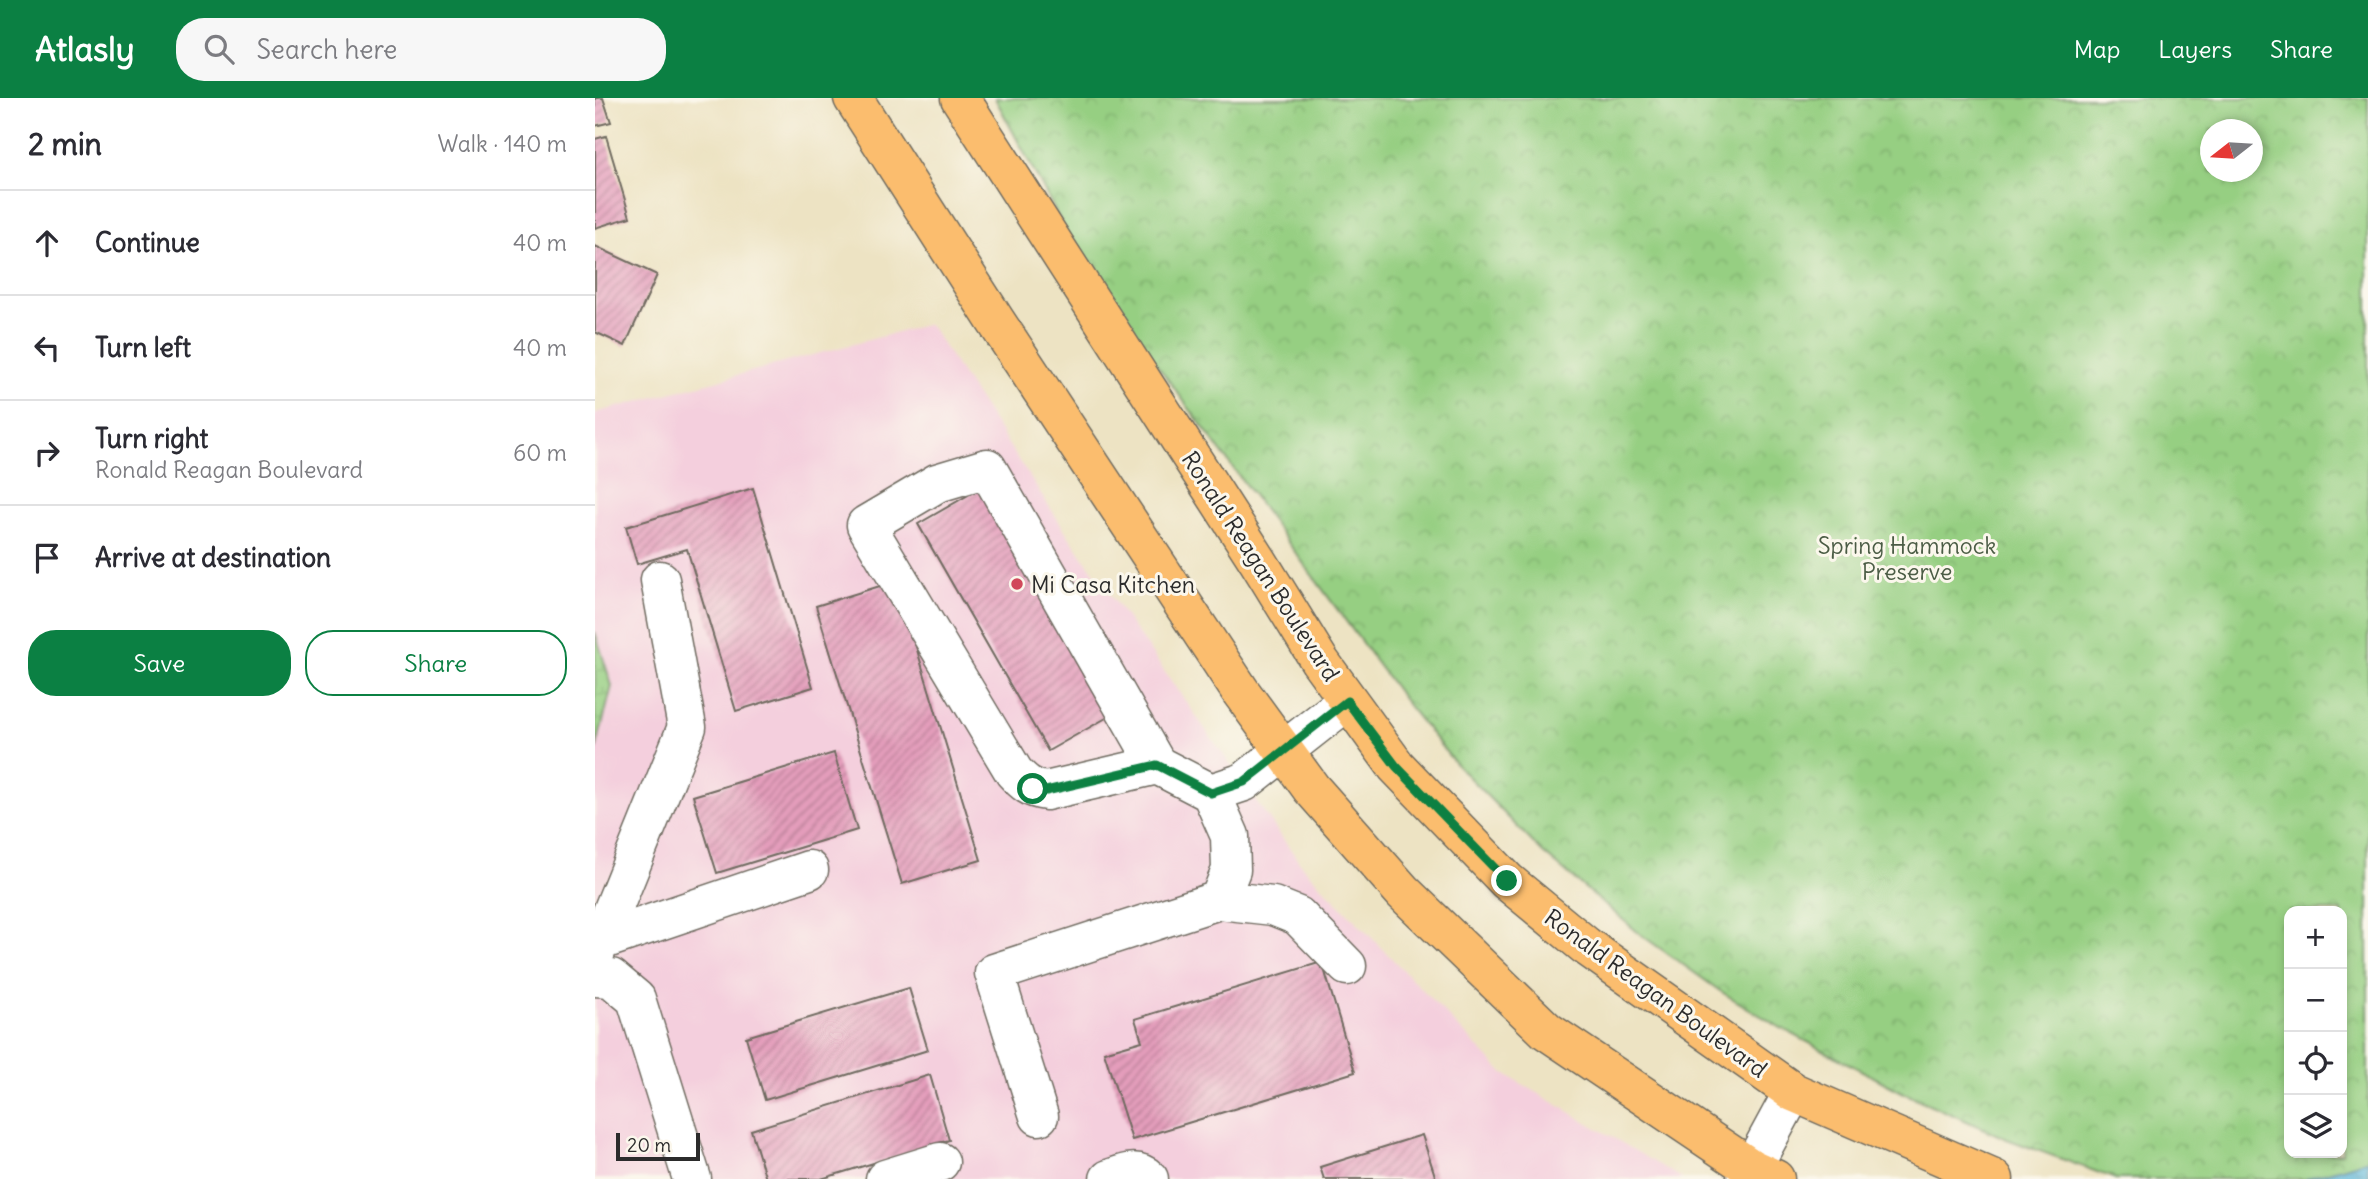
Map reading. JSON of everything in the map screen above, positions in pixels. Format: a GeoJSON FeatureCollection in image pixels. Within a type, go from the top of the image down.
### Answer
{"type":"FeatureCollection","features":[{"type":"Feature","properties":{"kind":"main road"},"geometry":{"type":"LineString","coordinates":[[853,98],[995,320],[1241,692],[1311,788],[1403,892],[1547,1031],[1757,1175]]}},
{"type":"Feature","properties":{"kind":"main road","name":"Ronald Reagan Boulevard"},"geometry":{"type":"LineString","coordinates":[[960,98],[1347,701],[1396,766],[1507,881],[1585,946],[1793,1092],[1994,1179]]}},
{"type":"Feature","properties":{"kind":"street"},"geometry":{"type":"LineString","coordinates":[[1157,765],[1046,791],[1033,789],[1024,783],[1014,772],[866,525],[937,483],[987,468],[1157,765],[1211,793],[1230,836],[1231,870],[1219,900]]}},
{"type":"Feature","properties":{"kind":"street"},"geometry":{"type":"LineString","coordinates":[[597,957],[687,727],[660,580]]}},
{"type":"Feature","properties":{"kind":"street"},"geometry":{"type":"LineString","coordinates":[[1211,793],[1244,782],[1347,701]]}},
{"type":"Feature","properties":{"kind":"street"},"geometry":{"type":"LineString","coordinates":[[597,957],[809,870]]}},
{"type":"Feature","properties":{"kind":"street"},"geometry":{"type":"LineString","coordinates":[[1039,1116],[994,972],[1219,900],[1273,906],[1298,916],[1347,966]]}},
{"type":"Feature","properties":{"kind":"street"},"geometry":{"type":"LineString","coordinates":[[597,957],[611,978],[636,999],[692,1179]]}},
{"type":"Feature","properties":{"kind":"street"},"geometry":{"type":"LineString","coordinates":[[1757,1175],[1793,1092]]}},
{"type":"Feature","properties":{"kind":"street"},"geometry":{"type":"LineString","coordinates":[[885,1179],[940,1162]]}},
{"type":"Feature","properties":{"kind":"street"},"geometry":{"type":"LineString","coordinates":[[1109,1179],[1131,1171],[1149,1179]]}},
{"type":"Feature","properties":{"kind":"shaded area"},"geometry":{"type":"Polygon","coordinates":[[[929,324],[1072,541],[1303,867],[1502,1072],[1683,1179],[595,1179],[595,753],[612,686],[595,632],[595,413],[929,324]]]}},
{"type":"Feature","properties":{"kind":"green space","name":"Spring Hammock Preserve"},"geometry":{"type":"Polygon","coordinates":[[[995,98],[2368,98],[2368,1179],[2116,1179],[2007,1139],[1904,1093],[1781,1028],[1720,991],[1640,934],[1543,853],[1455,763],[1410,708],[1085,267],[995,98]]]}},
{"type":"Feature","properties":{"kind":"green space"},"geometry":{"type":"Polygon","coordinates":[[[595,632],[612,686],[595,753],[595,632]]]}},
{"type":"Feature","properties":{"kind":"water"},"geometry":{"type":"Polygon","coordinates":[[[2368,1160],[2368,1179],[2306,1179],[2308,1178],[2368,1160]]]}},
{"type":"Feature","properties":{"kind":"building"},"geometry":{"type":"Polygon","coordinates":[[[595,98],[603,98],[611,122],[595,126],[595,98]]]}},
{"type":"Feature","properties":{"kind":"building"},"geometry":{"type":"Polygon","coordinates":[[[606,136],[630,217],[595,228],[595,139],[606,136]]]}},
{"type":"Feature","properties":{"kind":"building"},"geometry":{"type":"Polygon","coordinates":[[[595,246],[657,275],[625,346],[595,332],[595,246]]]}},
{"type":"Feature","properties":{"kind":"building"},"geometry":{"type":"Polygon","coordinates":[[[984,486],[1115,713],[1048,751],[918,524],[984,486]]]}},
{"type":"Feature","properties":{"kind":"building"},"geometry":{"type":"Polygon","coordinates":[[[753,488],[813,687],[736,711],[687,549],[637,564],[626,527],[753,488]]]}},
{"type":"Feature","properties":{"kind":"building"},"geometry":{"type":"Polygon","coordinates":[[[896,581],[981,860],[902,884],[816,606],[896,581]]]}},
{"type":"Feature","properties":{"kind":"building"},"geometry":{"type":"Polygon","coordinates":[[[834,753],[857,830],[717,873],[693,796],[834,753]]]}},
{"type":"Feature","properties":{"kind":"building"},"geometry":{"type":"Polygon","coordinates":[[[1322,962],[1355,1072],[1132,1140],[1104,1052],[1142,1041],[1135,1019],[1322,962]]]}},
{"type":"Feature","properties":{"kind":"building"},"geometry":{"type":"Polygon","coordinates":[[[909,988],[928,1050],[765,1100],[746,1037],[909,988]]]}},
{"type":"Feature","properties":{"kind":"building"},"geometry":{"type":"Polygon","coordinates":[[[930,1075],[949,1140],[821,1179],[766,1179],[751,1130],[930,1075]]]}},
{"type":"Feature","properties":{"kind":"building"},"geometry":{"type":"Polygon","coordinates":[[[1422,1135],[1436,1179],[1324,1179],[1320,1167],[1422,1135]]]}},
{"type":"Feature","properties":{"kind":"place","name":"Mi Casa Kitchen"},"geometry":{"type":"Point","coordinates":[1017,584]}},
{"type":"Feature","properties":{"kind":"route"},"geometry":{"type":"LineString","coordinates":[[1033,789],[1046,791],[1157,765],[1211,793],[1244,782],[1347,701],[1396,766],[1507,881]]}}]}
